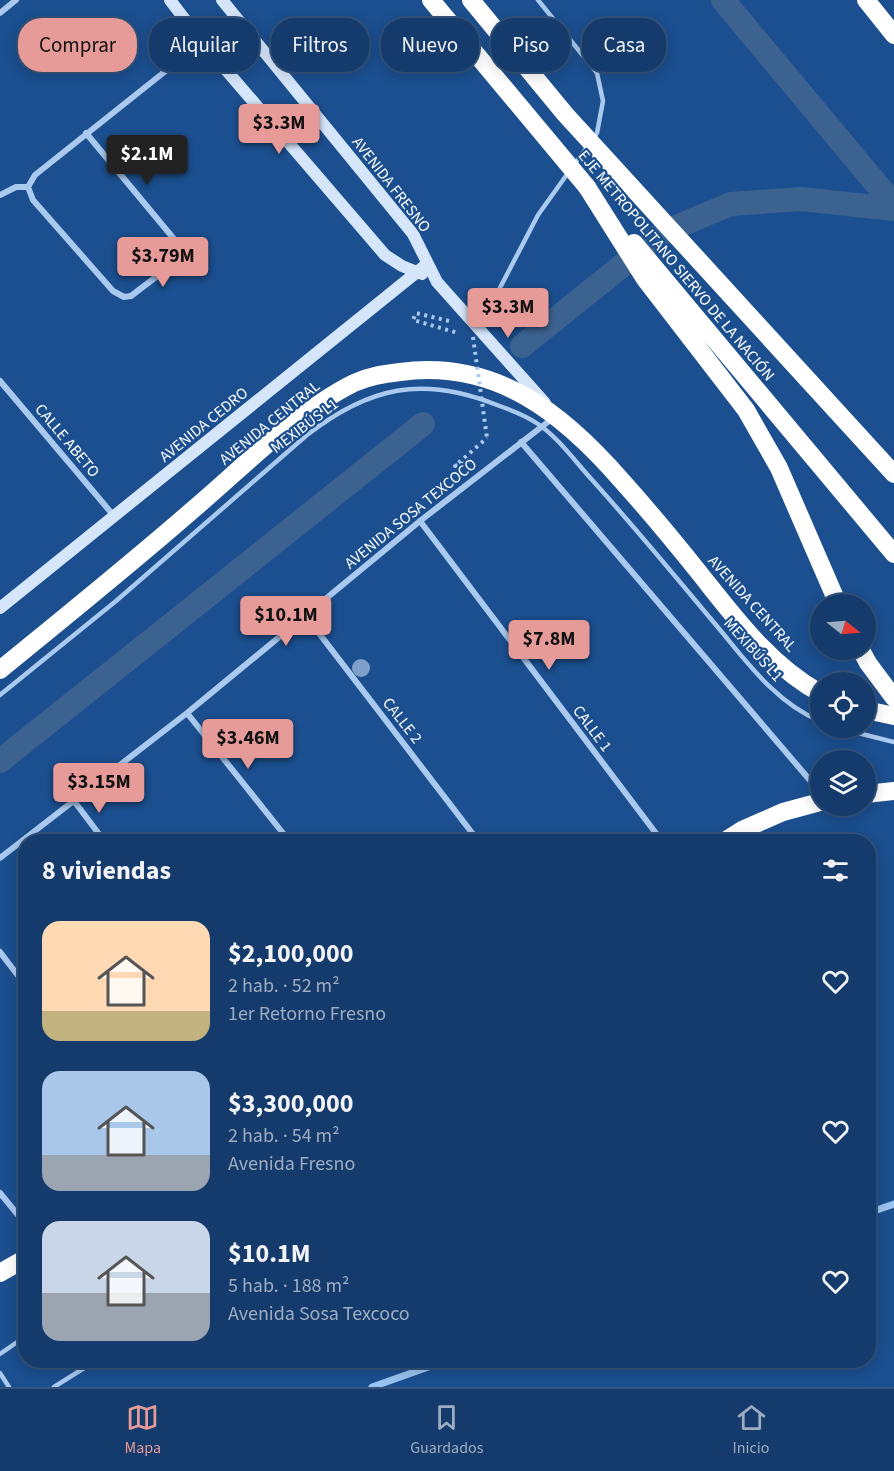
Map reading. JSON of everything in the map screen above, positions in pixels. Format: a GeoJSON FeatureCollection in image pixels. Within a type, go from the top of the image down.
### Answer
{"type":"FeatureCollection","features":[{"type":"Feature","properties":{"kind":"highway","name":"EJE METROPOLITANO SIERVO DE LA NACIÓN"},"geometry":{"type":"LineString","coordinates":[[431,0],[894,554]]}},
{"type":"Feature","properties":{"kind":"highway","name":"EJE METROPOLITANO SIERVO DE LA NACIÓN"},"geometry":{"type":"LineString","coordinates":[[471,0],[565,114],[894,474]]}},
{"type":"Feature","properties":{"kind":"highway"},"geometry":{"type":"LineString","coordinates":[[866,0],[894,35]]}},
{"type":"Feature","properties":{"kind":"highway"},"geometry":{"type":"LineString","coordinates":[[587,187],[645,279],[746,410],[779,468],[834,594]]}},
{"type":"Feature","properties":{"kind":"highway","name":"AVENIDA CENTRAL"},"geometry":{"type":"LineString","coordinates":[[0,670],[324,400],[355,383],[374,376],[414,370],[447,371],[495,383],[539,403],[556,416],[609,466],[766,652],[810,687]]}},
{"type":"Feature","properties":{"kind":"highway"},"geometry":{"type":"LineString","coordinates":[[866,660],[894,698]]}},
{"type":"Feature","properties":{"kind":"highway"},"geometry":{"type":"LineString","coordinates":[[876,712],[894,716]]}},
{"type":"Feature","properties":{"kind":"highway"},"geometry":{"type":"LineString","coordinates":[[876,793],[894,791]]}},
{"type":"Feature","properties":{"kind":"highway"},"geometry":{"type":"LineString","coordinates":[[736,834],[783,812],[810,805]]}},
{"type":"Feature","properties":{"kind":"highway"},"geometry":{"type":"LineString","coordinates":[[0,1273],[18,1263]]}},
{"type":"Feature","properties":{"kind":"street"},"geometry":{"type":"LineString","coordinates":[[0,13],[16,0]]}},
{"type":"Feature","properties":{"kind":"street"},"geometry":{"type":"LineString","coordinates":[[170,0],[184,18]]}},
{"type":"Feature","properties":{"kind":"street","name":"AVENIDA FRESNO"},"geometry":{"type":"LineString","coordinates":[[222,0],[413,234],[424,254],[422,268],[437,282],[476,333],[556,416]]}},
{"type":"Feature","properties":{"kind":"street"},"geometry":{"type":"LineString","coordinates":[[28,187],[35,175],[164,72]]}},
{"type":"Feature","properties":{"kind":"street"},"geometry":{"type":"LineString","coordinates":[[228,72],[385,255],[402,266],[422,268]]}},
{"type":"Feature","properties":{"kind":"street"},"geometry":{"type":"LineString","coordinates":[[28,187],[33,200],[118,295],[124,297],[137,293],[173,264],[180,252],[176,239],[86,133]]}},
{"type":"Feature","properties":{"kind":"street"},"geometry":{"type":"LineString","coordinates":[[0,195],[16,187],[28,187]]}},
{"type":"Feature","properties":{"kind":"street","name":"AVENIDA CEDRO"},"geometry":{"type":"LineString","coordinates":[[0,608],[422,268]]}},
{"type":"Feature","properties":{"kind":"street","name":"CALLE ABETO"},"geometry":{"type":"LineString","coordinates":[[0,381],[115,517]]}},
{"type":"Feature","properties":{"kind":"street","name":"AVENIDA SOSA TEXCOCO"},"geometry":{"type":"LineString","coordinates":[[31,834],[187,713],[420,521],[556,416]]}},
{"type":"Feature","properties":{"kind":"street"},"geometry":{"type":"LineString","coordinates":[[521,442],[810,780]]}},
{"type":"Feature","properties":{"kind":"street","name":"CALLE 1"},"geometry":{"type":"LineString","coordinates":[[420,521],[656,834]]}},
{"type":"Feature","properties":{"kind":"street","name":"CALLE 2"},"geometry":{"type":"LineString","coordinates":[[305,615],[473,834]]}},
{"type":"Feature","properties":{"kind":"street"},"geometry":{"type":"LineString","coordinates":[[187,713],[284,834]]}},
{"type":"Feature","properties":{"kind":"street"},"geometry":{"type":"LineString","coordinates":[[74,801],[99,834]]}},
{"type":"Feature","properties":{"kind":"street","name":"AVENIDA SOSA TEXCOCO"},"geometry":{"type":"LineString","coordinates":[[0,858],[18,844]]}},
{"type":"Feature","properties":{"kind":"street"},"geometry":{"type":"LineString","coordinates":[[0,952],[18,976]]}},
{"type":"Feature","properties":{"kind":"street"},"geometry":{"type":"LineString","coordinates":[[0,1193],[18,1215]]}},
{"type":"Feature","properties":{"kind":"lane"},"geometry":{"type":"LineString","coordinates":[[476,333],[538,215],[597,133],[603,101],[597,73],[538,0]]}},
{"type":"Feature","properties":{"kind":"lane","name":"MEXIBÚS L1"},"geometry":{"type":"LineString","coordinates":[[0,695],[116,601],[307,435],[331,417],[362,400],[386,392],[436,389],[482,399],[523,415],[561,444],[640,533],[752,669],[788,702],[810,715]]}},
{"type":"Feature","properties":{"kind":"lane"},"geometry":{"type":"LineString","coordinates":[[876,738],[894,742]]}},
{"type":"Feature","properties":{"kind":"lane"},"geometry":{"type":"LineString","coordinates":[[0,1354],[18,1342]]}},
{"type":"Feature","properties":{"kind":"lane"},"geometry":{"type":"LineString","coordinates":[[54,1387],[84,1368]]}},
{"type":"Feature","properties":{"kind":"lane"},"geometry":{"type":"LineString","coordinates":[[0,1374],[9,1387]]}},
{"type":"Feature","properties":{"kind":"path"},"geometry":{"type":"LineString","coordinates":[[416,313],[476,333],[413,320],[416,313]]}},
{"type":"Feature","properties":{"kind":"path"},"geometry":{"type":"LineString","coordinates":[[476,333],[487,438]]}},
{"type":"Feature","properties":{"kind":"waterway"},"geometry":{"type":"LineString","coordinates":[[723,0],[894,205]]}},
{"type":"Feature","properties":{"kind":"waterway"},"geometry":{"type":"LineString","coordinates":[[522,346],[664,232],[731,204],[801,199],[894,209]]}},
{"type":"Feature","properties":{"kind":"waterway"},"geometry":{"type":"LineString","coordinates":[[0,761],[423,424]]}},
{"type":"Feature","properties":{"kind":"waterway"},"geometry":{"type":"LineString","coordinates":[[876,1210],[894,1204]]}},
{"type":"Feature","properties":{"kind":"waterway"},"geometry":{"type":"LineString","coordinates":[[372,1387],[425,1368]]}}]}
